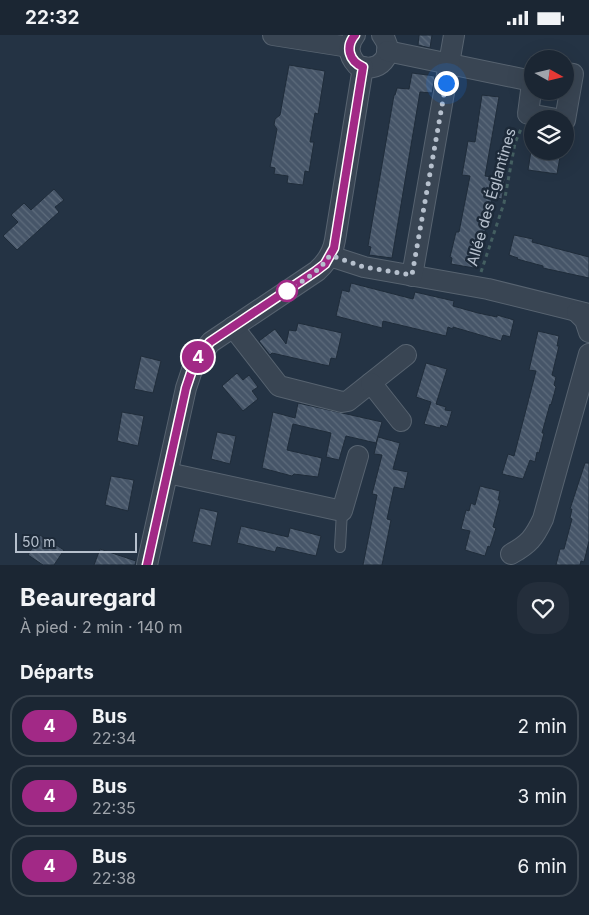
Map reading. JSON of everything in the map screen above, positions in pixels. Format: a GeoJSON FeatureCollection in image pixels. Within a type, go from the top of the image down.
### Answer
{"type":"FeatureCollection","features":[{"type":"Feature","properties":{"kind":"street"},"geometry":{"type":"LineString","coordinates":[[273,35],[352,41],[353,60],[357,65],[363,67],[370,68],[382,63],[386,57],[384,43],[449,64],[524,80]]}},
{"type":"Feature","properties":{"kind":"street"},"geometry":{"type":"LineString","coordinates":[[412,275],[454,35]]}},
{"type":"Feature","properties":{"kind":"street"},"geometry":{"type":"LineString","coordinates":[[147,565],[190,373],[203,350],[210,342],[316,271],[325,264],[330,255],[335,240],[363,67]]}},
{"type":"Feature","properties":{"kind":"street"},"geometry":{"type":"LineString","coordinates":[[330,255],[364,267],[476,287],[583,313],[589,332]]}},
{"type":"Feature","properties":{"kind":"street"},"geometry":{"type":"LineString","coordinates":[[233,327],[279,386],[342,402],[348,401],[406,355]]}},
{"type":"Feature","properties":{"kind":"street"},"geometry":{"type":"LineString","coordinates":[[511,554],[526,546],[536,535],[543,519],[589,354]]}},
{"type":"Feature","properties":{"kind":"street"},"geometry":{"type":"LineString","coordinates":[[370,383],[401,421]]}},
{"type":"Feature","properties":{"kind":"street"},"geometry":{"type":"LineString","coordinates":[[168,473],[342,511],[358,456]]}},
{"type":"Feature","properties":{"kind":"lane"},"geometry":{"type":"LineString","coordinates":[[340,547],[342,511]]}},
{"type":"Feature","properties":{"kind":"path","name":"Allée des Églantines"},"geometry":{"type":"LineString","coordinates":[[476,287],[504,203],[515,143],[524,123]]}},
{"type":"Feature","properties":{"kind":"building"},"geometry":{"type":"Polygon","coordinates":[[[419,35],[432,35],[430,48],[418,45],[419,35]]]}},
{"type":"Feature","properties":{"kind":"building"},"geometry":{"type":"Polygon","coordinates":[[[289,65],[325,71],[318,114],[315,113],[310,142],[314,142],[309,172],[305,171],[303,185],[287,183],[288,176],[274,174],[275,168],[270,167],[277,129],[274,125],[275,119],[280,115],[289,65]]]}},
{"type":"Feature","properties":{"kind":"building"},"geometry":{"type":"Polygon","coordinates":[[[412,73],[435,76],[432,93],[420,92],[392,258],[369,255],[371,247],[368,246],[394,95],[397,88],[409,89],[412,73]]]}},
{"type":"Feature","properties":{"kind":"building"},"geometry":{"type":"Polygon","coordinates":[[[482,95],[499,97],[485,176],[505,179],[502,199],[492,197],[484,236],[480,236],[474,268],[451,264],[452,258],[450,257],[456,232],[459,232],[470,176],[462,175],[468,141],[475,142],[482,95]]]}},
{"type":"Feature","properties":{"kind":"building"},"geometry":{"type":"Polygon","coordinates":[[[530,160],[559,160],[557,174],[528,170],[530,160]]]}},
{"type":"Feature","properties":{"kind":"building"},"geometry":{"type":"Polygon","coordinates":[[[54,189],[64,200],[55,207],[59,212],[17,250],[3,236],[18,222],[11,215],[24,203],[31,210],[54,189]]]}},
{"type":"Feature","properties":{"kind":"building"},"geometry":{"type":"Polygon","coordinates":[[[514,235],[533,239],[532,242],[589,257],[589,278],[543,268],[543,266],[509,255],[514,235]]]}},
{"type":"Feature","properties":{"kind":"building"},"geometry":{"type":"Polygon","coordinates":[[[351,283],[413,299],[415,292],[454,301],[453,306],[514,320],[510,337],[503,335],[501,341],[453,327],[453,329],[448,327],[446,336],[383,321],[382,328],[336,316],[342,290],[349,292],[351,283]]]}},
{"type":"Feature","properties":{"kind":"building"},"geometry":{"type":"Polygon","coordinates":[[[298,323],[342,333],[336,359],[331,358],[329,366],[272,353],[270,355],[259,341],[275,329],[286,344],[289,330],[296,331],[298,323]]]}},
{"type":"Feature","properties":{"kind":"building"},"geometry":{"type":"Polygon","coordinates":[[[538,331],[559,336],[557,346],[559,346],[552,375],[556,377],[554,385],[556,387],[542,433],[544,433],[539,453],[537,452],[535,462],[530,460],[523,479],[502,474],[508,454],[514,456],[536,371],[529,370],[538,331]]]}},
{"type":"Feature","properties":{"kind":"building"},"geometry":{"type":"Polygon","coordinates":[[[141,356],[161,361],[153,393],[134,389],[141,356]]]}},
{"type":"Feature","properties":{"kind":"building"},"geometry":{"type":"Polygon","coordinates":[[[426,363],[447,369],[436,404],[446,407],[445,410],[452,411],[447,427],[441,425],[440,428],[424,424],[431,402],[416,397],[426,363]]]}},
{"type":"Feature","properties":{"kind":"building"},"geometry":{"type":"Polygon","coordinates":[[[237,373],[243,380],[249,375],[258,387],[252,391],[258,399],[243,411],[222,386],[237,373]]]}},
{"type":"Feature","properties":{"kind":"building"},"geometry":{"type":"Polygon","coordinates":[[[298,403],[382,422],[376,443],[346,436],[339,460],[326,457],[331,433],[293,424],[287,450],[322,458],[318,477],[294,474],[292,476],[262,468],[273,412],[295,418],[298,403]]]}},
{"type":"Feature","properties":{"kind":"building"},"geometry":{"type":"Polygon","coordinates":[[[122,412],[144,416],[138,446],[117,441],[122,412]]]}},
{"type":"Feature","properties":{"kind":"building"},"geometry":{"type":"Polygon","coordinates":[[[217,432],[236,436],[230,464],[211,459],[217,432]]]}},
{"type":"Feature","properties":{"kind":"building"},"geometry":{"type":"Polygon","coordinates":[[[378,437],[400,443],[393,469],[408,472],[404,489],[394,487],[387,519],[391,520],[382,565],[363,565],[377,495],[372,494],[382,455],[374,454],[378,437]]]}},
{"type":"Feature","properties":{"kind":"building"},"geometry":{"type":"Polygon","coordinates":[[[585,463],[589,463],[589,541],[584,562],[581,561],[580,565],[556,565],[560,549],[564,549],[572,519],[570,518],[572,509],[570,509],[585,463]]]}},
{"type":"Feature","properties":{"kind":"building"},"geometry":{"type":"Polygon","coordinates":[[[111,476],[134,480],[128,511],[105,505],[111,476]]]}},
{"type":"Feature","properties":{"kind":"building"},"geometry":{"type":"Polygon","coordinates":[[[480,486],[500,491],[498,500],[500,500],[493,527],[496,528],[485,556],[465,550],[470,531],[461,529],[466,510],[469,511],[471,503],[475,505],[480,486]]]}},
{"type":"Feature","properties":{"kind":"building"},"geometry":{"type":"Polygon","coordinates":[[[200,508],[218,512],[211,546],[192,542],[200,508]]]}},
{"type":"Feature","properties":{"kind":"building"},"geometry":{"type":"Polygon","coordinates":[[[241,526],[288,537],[290,528],[321,536],[316,556],[277,547],[275,552],[237,543],[241,526]]]}},
{"type":"Feature","properties":{"kind":"building"},"geometry":{"type":"Polygon","coordinates":[[[40,535],[64,550],[54,565],[43,565],[28,555],[40,535]]]}},
{"type":"Feature","properties":{"kind":"building"},"geometry":{"type":"Polygon","coordinates":[[[100,549],[136,561],[135,565],[94,565],[100,549]]]}},
{"type":"Feature","properties":{"kind":"bus line","name":"4"},"geometry":{"type":"LineString","coordinates":[[147,565],[186,388],[195,361],[210,342],[325,264],[334,248],[363,67],[357,65],[350,54],[350,41],[355,35]]}},
{"type":"Feature","properties":{"kind":"route"},"geometry":{"type":"LineString","coordinates":[[287,291],[325,264],[330,255],[364,267],[412,275],[446,83]]}}]}
